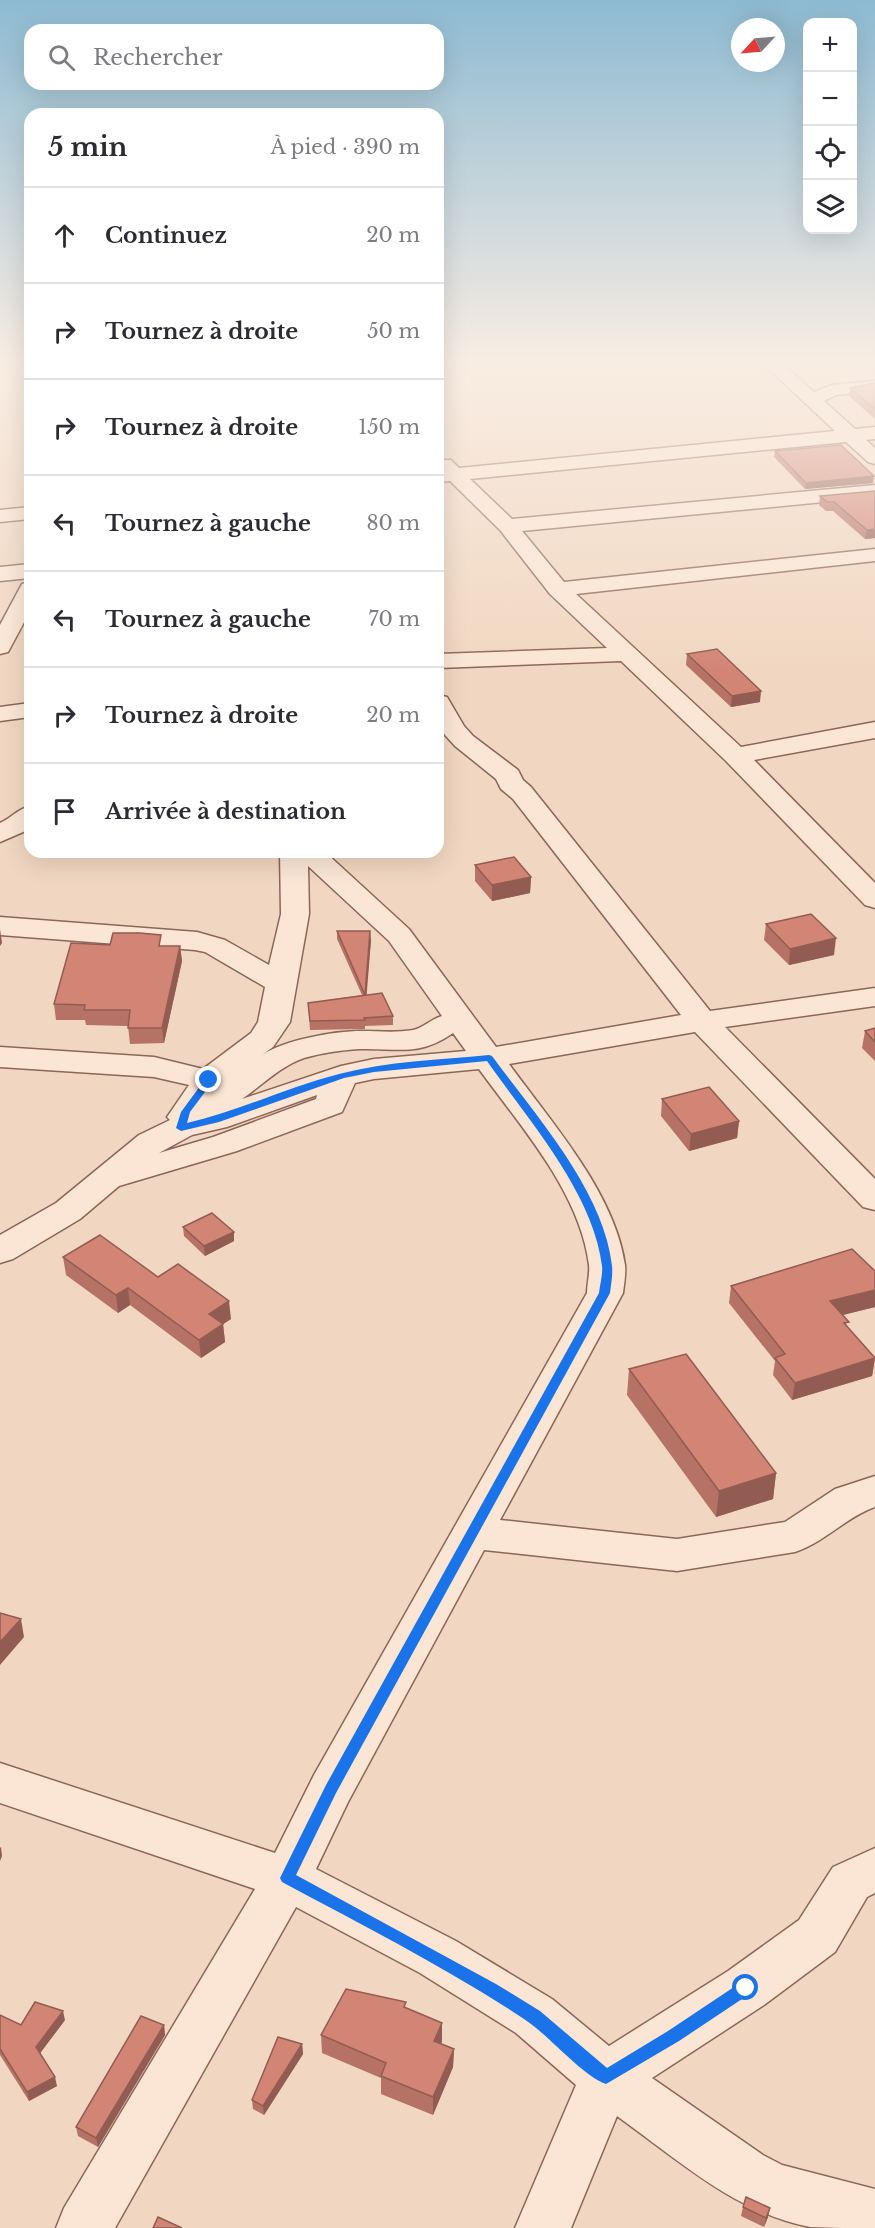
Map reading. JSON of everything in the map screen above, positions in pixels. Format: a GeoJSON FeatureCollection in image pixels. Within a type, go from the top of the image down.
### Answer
{"type":"FeatureCollection","features":[{"type":"Feature","properties":{"kind":"street"},"geometry":{"type":"LineString","coordinates":[[447,475],[567,463]]}},
{"type":"Feature","properties":{"kind":"street"},"geometry":{"type":"LineString","coordinates":[[447,475],[507,526],[558,589],[735,756],[875,899]]}},
{"type":"Feature","properties":{"kind":"street"},"geometry":{"type":"LineString","coordinates":[[507,526],[875,491]]}},
{"type":"Feature","properties":{"kind":"street"},"geometry":{"type":"LineString","coordinates":[[0,516],[24,514]]}},
{"type":"Feature","properties":{"kind":"street"},"geometry":{"type":"LineString","coordinates":[[558,589],[875,555]]}},
{"type":"Feature","properties":{"kind":"street"},"geometry":{"type":"LineString","coordinates":[[0,574],[24,572]]}},
{"type":"Feature","properties":{"kind":"street"},"geometry":{"type":"LineString","coordinates":[[0,647],[24,600]]}},
{"type":"Feature","properties":{"kind":"street"},"geometry":{"type":"LineString","coordinates":[[444,661],[626,654]]}},
{"type":"Feature","properties":{"kind":"street"},"geometry":{"type":"LineString","coordinates":[[0,714],[24,711]]}},
{"type":"Feature","properties":{"kind":"street"},"geometry":{"type":"LineString","coordinates":[[444,712],[454,730],[451,744],[509,776],[510,783],[522,793],[702,1021],[875,1199]]}},
{"type":"Feature","properties":{"kind":"street"},"geometry":{"type":"LineString","coordinates":[[735,756],[875,730]]}},
{"type":"Feature","properties":{"kind":"street"},"geometry":{"type":"LineString","coordinates":[[0,834],[24,820]]}},
{"type":"Feature","properties":{"kind":"street"},"geometry":{"type":"LineString","coordinates":[[181,1128],[186,1112],[209,1080],[262,1040],[274,1022],[295,914],[294,858]]}},
{"type":"Feature","properties":{"kind":"street"},"geometry":{"type":"LineString","coordinates":[[84,2228],[288,1878],[331,1789],[605,1293],[607,1267],[601,1239],[579,1183],[399,935],[316,858]]}},
{"type":"Feature","properties":{"kind":"street"},"geometry":{"type":"LineString","coordinates":[[0,926],[197,941],[215,946],[281,984]]}},
{"type":"Feature","properties":{"kind":"street"},"geometry":{"type":"LineString","coordinates":[[181,1128],[215,1120],[341,1076],[374,1069],[489,1058],[702,1021],[875,998]]}},
{"type":"Feature","properties":{"kind":"street"},"geometry":{"type":"LineString","coordinates":[[0,1251],[68,1211],[151,1142],[181,1128],[283,1055],[300,1049],[359,1040],[394,1042],[425,1038],[442,1026],[461,1020]]}},
{"type":"Feature","properties":{"kind":"street"},"geometry":{"type":"LineString","coordinates":[[0,1057],[154,1067],[209,1080]]}},
{"type":"Feature","properties":{"kind":"street"},"geometry":{"type":"LineString","coordinates":[[107,1179],[225,1144],[330,1105],[341,1076]]}},
{"type":"Feature","properties":{"kind":"street"},"geometry":{"type":"LineString","coordinates":[[471,1533],[677,1555],[795,1536],[849,1500],[875,1491]]}},
{"type":"Feature","properties":{"kind":"street"},"geometry":{"type":"LineString","coordinates":[[0,1783],[288,1878],[438,1958],[534,2016],[606,2077],[744,2174],[773,2190],[875,2217]]}},
{"type":"Feature","properties":{"kind":"street"},"geometry":{"type":"LineString","coordinates":[[543,2228],[606,2077],[674,2036],[746,1988],[817,1936],[850,1882],[875,1869]]}},
{"type":"Feature","properties":{"kind":"building"},"geometry":{"type":"Polygon","coordinates":[[[787,463],[860,463],[874,476],[806,483],[787,463]]]}},
{"type":"Feature","properties":{"kind":"building"},"geometry":{"type":"Polygon","coordinates":[[[875,491],[875,529],[867,530],[834,502],[827,502],[820,496],[875,491]]]}},
{"type":"Feature","properties":{"kind":"building"},"geometry":{"type":"Polygon","coordinates":[[[717,649],[761,691],[732,696],[687,654],[717,649]]]}},
{"type":"Feature","properties":{"kind":"building"},"geometry":{"type":"Polygon","coordinates":[[[514,857],[531,877],[492,885],[475,865],[514,857]]]}},
{"type":"Feature","properties":{"kind":"building"},"geometry":{"type":"Polygon","coordinates":[[[811,914],[836,938],[790,949],[766,924],[811,914]]]}},
{"type":"Feature","properties":{"kind":"building"},"geometry":{"type":"Polygon","coordinates":[[[337,931],[370,931],[365,995],[337,931]]]}},
{"type":"Feature","properties":{"kind":"building"},"geometry":{"type":"Polygon","coordinates":[[[113,933],[161,935],[159,946],[180,946],[162,1028],[128,1028],[130,1010],[84,1010],[85,1005],[54,1004],[71,943],[110,945],[113,933]]]}},
{"type":"Feature","properties":{"kind":"building"},"geometry":{"type":"Polygon","coordinates":[[[382,993],[393,1016],[364,1018],[365,1020],[310,1021],[308,1003],[382,993]]]}},
{"type":"Feature","properties":{"kind":"building"},"geometry":{"type":"Polygon","coordinates":[[[875,1028],[875,1042],[865,1031],[875,1028]]]}},
{"type":"Feature","properties":{"kind":"building"},"geometry":{"type":"Polygon","coordinates":[[[709,1087],[739,1121],[691,1134],[662,1099],[709,1087]]]}},
{"type":"Feature","properties":{"kind":"building"},"geometry":{"type":"Polygon","coordinates":[[[212,1213],[234,1232],[204,1246],[183,1227],[212,1213]]]}},
{"type":"Feature","properties":{"kind":"building"},"geometry":{"type":"Polygon","coordinates":[[[100,1235],[158,1277],[178,1264],[229,1301],[209,1314],[223,1324],[199,1340],[128,1288],[116,1295],[63,1257],[100,1235]]]}},
{"type":"Feature","properties":{"kind":"building"},"geometry":{"type":"Polygon","coordinates":[[[852,1249],[875,1271],[875,1290],[830,1301],[849,1322],[844,1323],[875,1358],[795,1383],[775,1358],[785,1354],[731,1286],[852,1249]]]}},
{"type":"Feature","properties":{"kind":"building"},"geometry":{"type":"Polygon","coordinates":[[[686,1354],[776,1473],[719,1491],[629,1369],[686,1354]]]}},
{"type":"Feature","properties":{"kind":"building"},"geometry":{"type":"Polygon","coordinates":[[[0,1613],[21,1619],[0,1642],[0,1613]]]}},
{"type":"Feature","properties":{"kind":"building"},"geometry":{"type":"Polygon","coordinates":[[[346,1989],[406,2002],[404,2007],[442,2023],[434,2041],[454,2049],[433,2097],[381,2076],[386,2063],[321,2035],[346,1989]]]}},
{"type":"Feature","properties":{"kind":"building"},"geometry":{"type":"Polygon","coordinates":[[[35,2002],[63,2011],[36,2047],[55,2077],[27,2092],[0,2049],[0,2015],[21,2025],[35,2002]]]}},
{"type":"Feature","properties":{"kind":"building"},"geometry":{"type":"Polygon","coordinates":[[[141,2016],[164,2025],[96,2138],[76,2127],[141,2016]]]}},
{"type":"Feature","properties":{"kind":"building"},"geometry":{"type":"Polygon","coordinates":[[[278,2037],[302,2044],[263,2106],[252,2100],[278,2037]]]}},
{"type":"Feature","properties":{"kind":"building"},"geometry":{"type":"Polygon","coordinates":[[[746,2197],[770,2208],[766,2218],[743,2207],[746,2197]]]}},
{"type":"Feature","properties":{"kind":"building"},"geometry":{"type":"Polygon","coordinates":[[[158,2217],[182,2228],[153,2228],[158,2217]]]}},
{"type":"Feature","properties":{"kind":"route"},"geometry":{"type":"LineString","coordinates":[[209,1080],[186,1112],[181,1128],[215,1120],[341,1076],[374,1069],[489,1058],[579,1183],[601,1239],[607,1267],[605,1293],[331,1789],[288,1878],[491,1989],[534,2016],[606,2077],[674,2036],[746,1988]]}}]}
